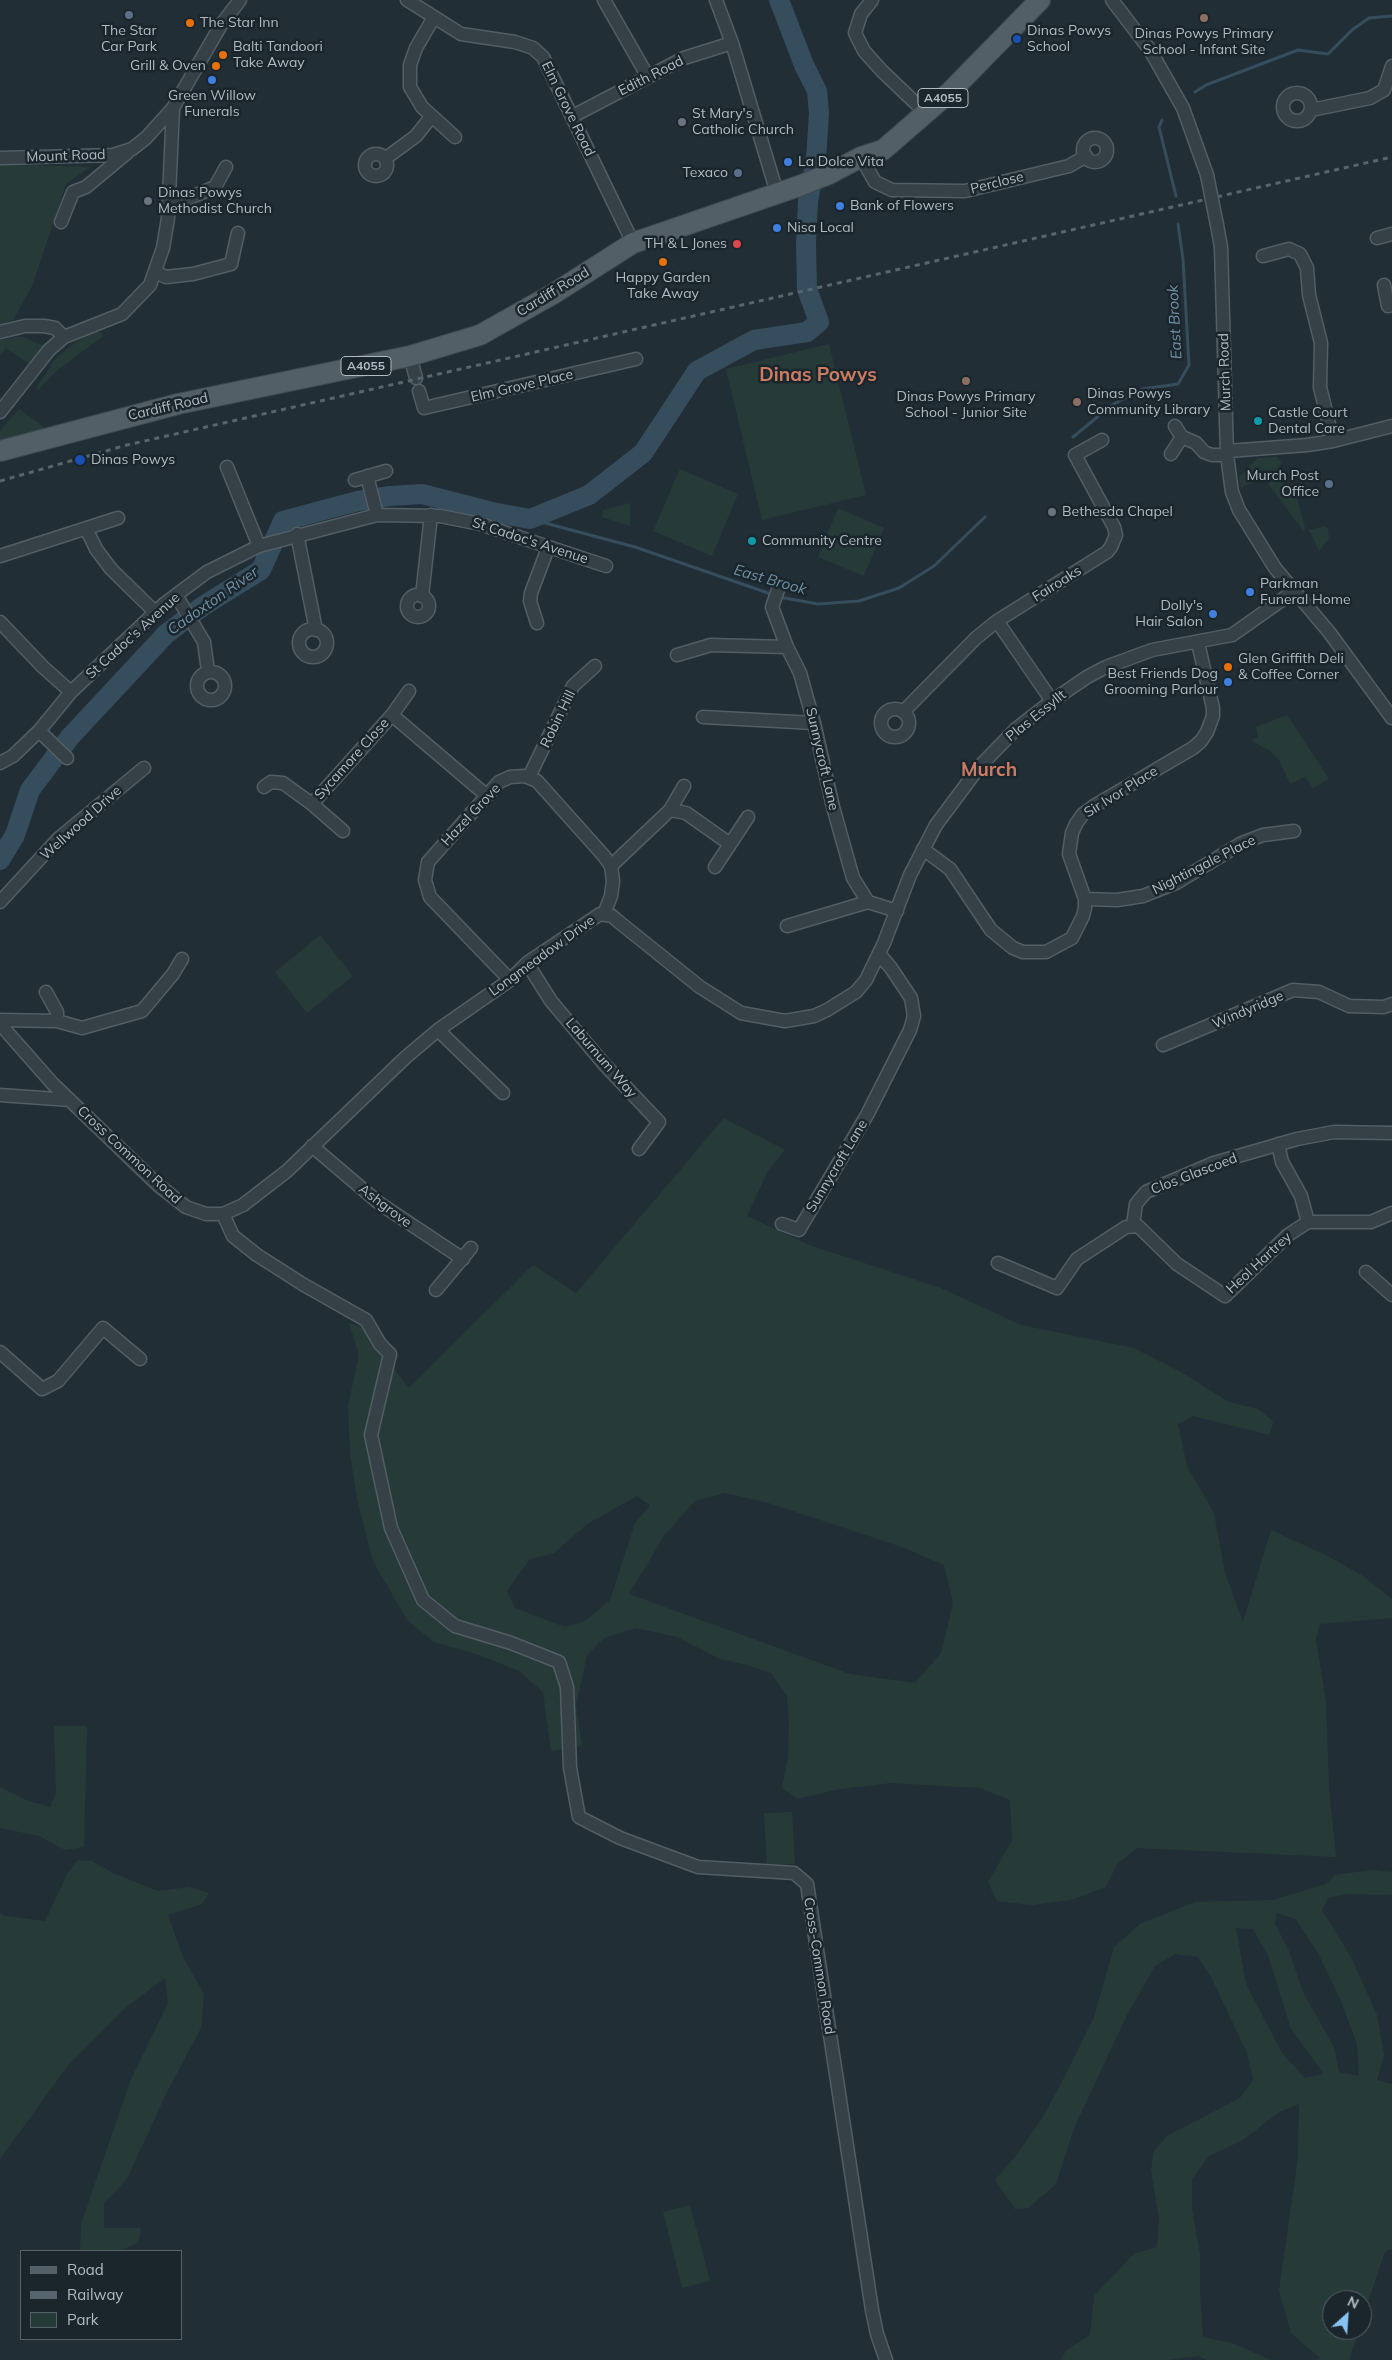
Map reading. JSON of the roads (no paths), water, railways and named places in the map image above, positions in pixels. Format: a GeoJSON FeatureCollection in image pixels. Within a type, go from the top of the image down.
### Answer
{"type":"FeatureCollection","features":[{"type":"Feature","properties":{"kind":"main road","name":"Cardiff Road"},"geometry":{"type":"LineString","coordinates":[[0,451],[178,404],[410,356],[480,335],[553,294],[633,243],[798,186],[829,174],[861,157],[883,150],[951,91],[1040,0]]}},
{"type":"Feature","properties":{"kind":"street","name":"Elm Grove Road"},"geometry":{"type":"LineString","coordinates":[[407,0],[461,34],[515,42],[533,48],[543,57],[633,243]]}},
{"type":"Feature","properties":{"kind":"street"},"geometry":{"type":"LineString","coordinates":[[604,0],[648,77]]}},
{"type":"Feature","properties":{"kind":"street"},"geometry":{"type":"LineString","coordinates":[[716,0],[732,43],[777,193]]}},
{"type":"Feature","properties":{"kind":"street"},"geometry":{"type":"LineString","coordinates":[[872,0],[861,14],[855,33],[864,51],[926,113]]}},
{"type":"Feature","properties":{"kind":"street","name":"Murch Road"},"geometry":{"type":"LineString","coordinates":[[1112,0],[1150,50],[1183,108],[1207,176],[1221,247],[1228,453],[1232,492],[1239,510],[1293,592],[1329,632],[1392,718]]}},
{"type":"Feature","properties":{"kind":"street","name":"Mount Road"},"geometry":{"type":"LineString","coordinates":[[0,158],[113,155],[132,149],[146,138],[173,108],[221,25],[238,1]]}},
{"type":"Feature","properties":{"kind":"street"},"geometry":{"type":"LineString","coordinates":[[434,17],[416,48],[410,65],[410,86],[422,107],[455,137]]}},
{"type":"Feature","properties":{"kind":"street","name":"Edith Road"},"geometry":{"type":"LineString","coordinates":[[573,116],[684,58],[732,43]]}},
{"type":"Feature","properties":{"kind":"street"},"geometry":{"type":"LineString","coordinates":[[1311,110],[1370,98],[1384,90],[1392,66]]}},
{"type":"Feature","properties":{"kind":"street"},"geometry":{"type":"LineString","coordinates":[[0,412],[50,350],[64,337],[122,314],[150,285],[163,248],[170,200],[173,108]]}},
{"type":"Feature","properties":{"kind":"street"},"geometry":{"type":"LineString","coordinates":[[386,158],[416,136],[431,117]]}},
{"type":"Feature","properties":{"kind":"street"},"geometry":{"type":"LineString","coordinates":[[60,222],[73,192],[86,187],[132,149]]}},
{"type":"Feature","properties":{"kind":"street","name":"Perclose"},"geometry":{"type":"LineString","coordinates":[[861,157],[875,182],[892,190],[965,191],[1069,166],[1086,156]]}},
{"type":"Feature","properties":{"kind":"street"},"geometry":{"type":"LineString","coordinates":[[170,200],[189,198],[215,187],[226,167]]}},
{"type":"Feature","properties":{"kind":"street"},"geometry":{"type":"LineString","coordinates":[[155,272],[166,277],[193,274],[231,264],[238,233]]}},
{"type":"Feature","properties":{"kind":"street"},"geometry":{"type":"LineString","coordinates":[[1377,238],[1392,234]]}},
{"type":"Feature","properties":{"kind":"street"},"geometry":{"type":"LineString","coordinates":[[1263,256],[1289,249],[1300,254],[1307,268],[1309,295],[1321,343],[1320,387],[1333,441]]}},
{"type":"Feature","properties":{"kind":"street"},"geometry":{"type":"LineString","coordinates":[[1384,285],[1388,306],[1392,306]]}},
{"type":"Feature","properties":{"kind":"street"},"geometry":{"type":"LineString","coordinates":[[0,332],[25,326],[44,326],[55,328],[64,337]]}},
{"type":"Feature","properties":{"kind":"street"},"geometry":{"type":"LineString","coordinates":[[410,356],[416,378]]}},
{"type":"Feature","properties":{"kind":"street","name":"Elm Grove Place"},"geometry":{"type":"LineString","coordinates":[[419,391],[424,408],[636,359]]}},
{"type":"Feature","properties":{"kind":"street"},"geometry":{"type":"LineString","coordinates":[[1171,454],[1179,432],[1212,456],[1307,446],[1392,426]]}},
{"type":"Feature","properties":{"kind":"street","name":"Fairoaks"},"geometry":{"type":"LineString","coordinates":[[904,712],[976,638],[997,621],[1107,552],[1114,542],[1116,535],[1110,518],[1075,455],[1102,440]]}},
{"type":"Feature","properties":{"kind":"street"},"geometry":{"type":"LineString","coordinates":[[227,468],[259,546]]}},
{"type":"Feature","properties":{"kind":"street"},"geometry":{"type":"LineString","coordinates":[[376,510],[372,492],[361,478],[386,471]]}},
{"type":"Feature","properties":{"kind":"street","name":"St Cadoc's Avenue"},"geometry":{"type":"LineString","coordinates":[[0,763],[13,756],[39,731],[71,692],[155,612],[207,572],[259,546],[376,510],[462,519],[606,566]]}},
{"type":"Feature","properties":{"kind":"street"},"geometry":{"type":"LineString","coordinates":[[422,596],[431,515]]}},
{"type":"Feature","properties":{"kind":"street"},"geometry":{"type":"LineString","coordinates":[[0,556],[118,518]]}},
{"type":"Feature","properties":{"kind":"street"},"geometry":{"type":"LineString","coordinates":[[86,528],[96,550],[111,569],[155,612]]}},
{"type":"Feature","properties":{"kind":"street"},"geometry":{"type":"LineString","coordinates":[[297,534],[316,630]]}},
{"type":"Feature","properties":{"kind":"street"},"geometry":{"type":"LineString","coordinates":[[537,623],[530,601],[531,593],[548,548]]}},
{"type":"Feature","properties":{"kind":"street","name":"Sunnycroft Lane"},"geometry":{"type":"LineString","coordinates":[[778,587],[772,607],[787,647],[800,672],[814,723],[832,807],[853,878],[868,902]]}},
{"type":"Feature","properties":{"kind":"street","name":"Plas Essyllt"},"geometry":{"type":"LineString","coordinates":[[879,954],[910,875],[936,825],[980,766],[1016,729],[1087,677],[1124,659],[1152,650],[1198,643],[1232,635],[1293,592]]}},
{"type":"Feature","properties":{"kind":"street"},"geometry":{"type":"LineString","coordinates":[[176,595],[204,642],[208,671]]}},
{"type":"Feature","properties":{"kind":"street"},"geometry":{"type":"LineString","coordinates":[[997,621],[1052,701]]}},
{"type":"Feature","properties":{"kind":"street"},"geometry":{"type":"LineString","coordinates":[[0,622],[43,667],[71,692]]}},
{"type":"Feature","properties":{"kind":"street","name":"Sir Ivor Place"},"geometry":{"type":"LineString","coordinates":[[1085,899],[1069,854],[1072,833],[1083,814],[1193,748],[1207,732],[1213,716],[1213,708],[1198,643]]}},
{"type":"Feature","properties":{"kind":"street"},"geometry":{"type":"LineString","coordinates":[[677,655],[710,645],[787,647]]}},
{"type":"Feature","properties":{"kind":"street","name":"Robin Hill"},"geometry":{"type":"LineString","coordinates":[[529,777],[573,686],[595,666]]}},
{"type":"Feature","properties":{"kind":"street","name":"Sycamore Close"},"geometry":{"type":"LineString","coordinates":[[312,804],[392,715],[410,691]]}},
{"type":"Feature","properties":{"kind":"street","name":"Sycamore Close"},"geometry":{"type":"LineString","coordinates":[[392,715],[486,794]]}},
{"type":"Feature","properties":{"kind":"street"},"geometry":{"type":"LineString","coordinates":[[703,717],[814,723]]}},
{"type":"Feature","properties":{"kind":"street"},"geometry":{"type":"LineString","coordinates":[[39,731],[67,758]]}},
{"type":"Feature","properties":{"kind":"street","name":"Wellwood Drive"},"geometry":{"type":"LineString","coordinates":[[0,902],[58,839],[144,768]]}},
{"type":"Feature","properties":{"kind":"street","name":"Hazel Grove"},"geometry":{"type":"LineString","coordinates":[[510,980],[430,896],[424,880],[428,862],[486,794],[499,782],[510,777],[529,777]]}},
{"type":"Feature","properties":{"kind":"street"},"geometry":{"type":"LineString","coordinates":[[529,777],[544,788],[610,866],[613,890],[604,914]]}},
{"type":"Feature","properties":{"kind":"street","name":"Sycamore Close"},"geometry":{"type":"LineString","coordinates":[[264,787],[271,782],[280,782],[312,804],[343,831]]}},
{"type":"Feature","properties":{"kind":"street"},"geometry":{"type":"LineString","coordinates":[[610,866],[670,810],[684,786]]}},
{"type":"Feature","properties":{"kind":"street"},"geometry":{"type":"LineString","coordinates":[[670,810],[686,813],[730,844]]}},
{"type":"Feature","properties":{"kind":"street"},"geometry":{"type":"LineString","coordinates":[[715,867],[748,817]]}},
{"type":"Feature","properties":{"kind":"street","name":"Nightingale Place"},"geometry":{"type":"LineString","coordinates":[[1085,899],[1117,900],[1143,896],[1176,884],[1242,842],[1262,836],[1294,831]]}},
{"type":"Feature","properties":{"kind":"street"},"geometry":{"type":"LineString","coordinates":[[923,849],[950,869],[992,930],[1013,948],[1023,952],[1046,952],[1072,938],[1083,916],[1085,899]]}},
{"type":"Feature","properties":{"kind":"street"},"geometry":{"type":"LineString","coordinates":[[787,926],[868,902],[896,911]]}},
{"type":"Feature","properties":{"kind":"street","name":"Longmeadow Drive"},"geometry":{"type":"LineString","coordinates":[[223,1214],[243,1205],[287,1170],[406,1057],[438,1030],[510,980],[528,963],[604,914],[619,922],[723,1004],[741,1013],[769,1020],[801,1019],[827,1010],[856,992],[866,980],[879,954]]}},
{"type":"Feature","properties":{"kind":"street","name":"Sunnycroft Lane"},"geometry":{"type":"LineString","coordinates":[[782,1224],[799,1230],[867,1115],[910,1030],[914,1016],[910,998],[891,968],[879,954]]}},
{"type":"Feature","properties":{"kind":"street"},"geometry":{"type":"LineString","coordinates":[[0,1020],[57,1021],[82,1028],[142,1011],[173,974],[182,959]]}},
{"type":"Feature","properties":{"kind":"street","name":"Laburnum Way"},"geometry":{"type":"LineString","coordinates":[[528,963],[551,1001],[592,1050],[659,1122],[639,1149]]}},
{"type":"Feature","properties":{"kind":"street","name":"Windyridge"},"geometry":{"type":"LineString","coordinates":[[1163,1045],[1293,990],[1319,992],[1349,1006],[1384,1007],[1392,1004]]}},
{"type":"Feature","properties":{"kind":"street"},"geometry":{"type":"LineString","coordinates":[[46,992],[58,1012],[57,1021]]}},
{"type":"Feature","properties":{"kind":"street","name":"Cross Common Road"},"geometry":{"type":"LineString","coordinates":[[0,1024],[70,1100],[173,1198],[196,1212],[214,1215],[223,1214]]}},
{"type":"Feature","properties":{"kind":"street"},"geometry":{"type":"LineString","coordinates":[[438,1030],[503,1093]]}},
{"type":"Feature","properties":{"kind":"street","name":"Cross Common Road"},"geometry":{"type":"LineString","coordinates":[[0,1096],[70,1100]]}},
{"type":"Feature","properties":{"kind":"street","name":"Clos Glascoed"},"geometry":{"type":"LineString","coordinates":[[1133,1225],[1136,1204],[1146,1192],[1214,1163],[1278,1144],[1334,1132],[1392,1133]]}},
{"type":"Feature","properties":{"kind":"street"},"geometry":{"type":"LineString","coordinates":[[1278,1144],[1282,1162],[1301,1196],[1308,1222],[1371,1222],[1392,1213]]}},
{"type":"Feature","properties":{"kind":"street","name":"Ashgrove"},"geometry":{"type":"LineString","coordinates":[[312,1146],[379,1203],[462,1259]]}},
{"type":"Feature","properties":{"kind":"street","name":"Cross-Common Road"},"geometry":{"type":"LineString","coordinates":[[223,1214],[233,1236],[257,1255],[366,1320],[380,1344],[390,1354],[371,1435],[390,1528],[423,1600],[455,1626],[511,1643],[559,1662],[567,1687],[570,1768],[579,1816],[620,1838],[698,1867],[794,1873],[807,1884],[872,2310],[877,2334],[886,2360]]}},
{"type":"Feature","properties":{"kind":"street","name":"Heol Hartrey"},"geometry":{"type":"LineString","coordinates":[[1133,1225],[1144,1229],[1157,1247],[1177,1264],[1225,1296],[1288,1235],[1308,1222]]}},
{"type":"Feature","properties":{"kind":"street"},"geometry":{"type":"LineString","coordinates":[[998,1263],[1057,1288],[1077,1259],[1110,1237],[1133,1225]]}},
{"type":"Feature","properties":{"kind":"street"},"geometry":{"type":"LineString","coordinates":[[436,1290],[471,1248]]}},
{"type":"Feature","properties":{"kind":"street"},"geometry":{"type":"LineString","coordinates":[[1366,1272],[1392,1295]]}},
{"type":"Feature","properties":{"kind":"street"},"geometry":{"type":"LineString","coordinates":[[0,1352],[42,1389],[58,1381],[103,1328],[140,1359]]}},
{"type":"Feature","properties":{"kind":"waterway","name":"East Brook"},"geometry":{"type":"LineString","coordinates":[[0,860],[15,835],[30,790],[70,737],[166,634],[203,606],[261,570],[283,521],[358,501],[422,494],[492,512],[530,519],[589,495],[643,453],[697,371],[754,340],[807,332],[819,322],[807,289],[806,244],[808,201],[816,160],[819,113],[817,91],[804,65],[779,0]]}},
{"type":"Feature","properties":{"kind":"waterway","name":"East Brook"},"geometry":{"type":"LineString","coordinates":[[1195,92],[1206,85],[1298,50],[1328,54],[1352,30],[1369,18],[1392,16]]}},
{"type":"Feature","properties":{"kind":"waterway","name":"East Brook"},"geometry":{"type":"LineString","coordinates":[[1162,120],[1159,127],[1176,196]]}},
{"type":"Feature","properties":{"kind":"waterway","name":"East Brook"},"geometry":{"type":"LineString","coordinates":[[1073,437],[1112,405],[1142,389],[1178,384],[1189,365],[1183,259],[1178,224]]}},
{"type":"Feature","properties":{"kind":"waterway","name":"East Brook"},"geometry":{"type":"LineString","coordinates":[[779,597],[818,604],[859,601],[899,588],[934,566],[985,517]]}},
{"type":"Feature","properties":{"kind":"waterway","name":"East Brook"},"geometry":{"type":"LineString","coordinates":[[530,519],[635,547],[774,595]]}},
{"type":"Feature","properties":{"kind":"railway"},"geometry":{"type":"LineString","coordinates":[[0,481],[127,445],[1392,157]]}},
{"type":"Feature","properties":{"kind":"place","name":"The Star Car Park"},"geometry":{"type":"Point","coordinates":[129,15]}},
{"type":"Feature","properties":{"kind":"place","name":"Dinas Powys Primary School - Infant Site"},"geometry":{"type":"Point","coordinates":[1204,18]}},
{"type":"Feature","properties":{"kind":"place","name":"The Star Inn"},"geometry":{"type":"Point","coordinates":[190,23]}},
{"type":"Feature","properties":{"kind":"place","name":"Dinas Powys School"},"geometry":{"type":"Point","coordinates":[1017,39]}},
{"type":"Feature","properties":{"kind":"place","name":"Balti Tandoori Take Away"},"geometry":{"type":"Point","coordinates":[223,55]}},
{"type":"Feature","properties":{"kind":"place","name":"Grill & Oven"},"geometry":{"type":"Point","coordinates":[216,66]}},
{"type":"Feature","properties":{"kind":"place","name":"Green Willow Funerals"},"geometry":{"type":"Point","coordinates":[212,80]}},
{"type":"Feature","properties":{"kind":"place","name":"St Mary's Catholic Church"},"geometry":{"type":"Point","coordinates":[682,122]}},
{"type":"Feature","properties":{"kind":"place","name":"La Dolce Vita"},"geometry":{"type":"Point","coordinates":[788,162]}},
{"type":"Feature","properties":{"kind":"place","name":"Texaco"},"geometry":{"type":"Point","coordinates":[738,173]}},
{"type":"Feature","properties":{"kind":"place","name":"Dinas Powys Methodist Church"},"geometry":{"type":"Point","coordinates":[148,201]}},
{"type":"Feature","properties":{"kind":"place","name":"Bank of Flowers"},"geometry":{"type":"Point","coordinates":[840,206]}},
{"type":"Feature","properties":{"kind":"place","name":"Nisa Local"},"geometry":{"type":"Point","coordinates":[777,228]}},
{"type":"Feature","properties":{"kind":"place","name":"TH & L Jones"},"geometry":{"type":"Point","coordinates":[737,244]}},
{"type":"Feature","properties":{"kind":"place","name":"Happy Garden Take Away"},"geometry":{"type":"Point","coordinates":[663,262]}},
{"type":"Feature","properties":{"kind":"place","name":"Dinas Powys Primary School - Junior Site"},"geometry":{"type":"Point","coordinates":[966,381]}},
{"type":"Feature","properties":{"kind":"place","name":"Dinas Powys Community Library"},"geometry":{"type":"Point","coordinates":[1077,402]}},
{"type":"Feature","properties":{"kind":"place","name":"Castle Court Dental Care"},"geometry":{"type":"Point","coordinates":[1258,421]}},
{"type":"Feature","properties":{"kind":"place","name":"Dinas Powys"},"geometry":{"type":"Point","coordinates":[80,460]}},
{"type":"Feature","properties":{"kind":"place","name":"Murch Post Office"},"geometry":{"type":"Point","coordinates":[1329,484]}},
{"type":"Feature","properties":{"kind":"place","name":"Bethesda Chapel"},"geometry":{"type":"Point","coordinates":[1052,512]}},
{"type":"Feature","properties":{"kind":"place","name":"Community Centre"},"geometry":{"type":"Point","coordinates":[752,541]}},
{"type":"Feature","properties":{"kind":"place","name":"Parkman Funeral Home"},"geometry":{"type":"Point","coordinates":[1250,592]}},
{"type":"Feature","properties":{"kind":"place","name":"Dolly's Hair Salon"},"geometry":{"type":"Point","coordinates":[1213,614]}},
{"type":"Feature","properties":{"kind":"place","name":"Glen Griffith Deli & Coffee Corner"},"geometry":{"type":"Point","coordinates":[1228,667]}},
{"type":"Feature","properties":{"kind":"place","name":"Best Friends Dog Grooming Parlour"},"geometry":{"type":"Point","coordinates":[1228,682]}},
{"type":"Feature","properties":{"kind":"district","name":"Dinas Powys"},"geometry":{"type":"Point","coordinates":[818,375]}},
{"type":"Feature","properties":{"kind":"district","name":"Murch"},"geometry":{"type":"Point","coordinates":[989,770]}},
{"type":"Feature","properties":{"kind":"water label","name":"Cadoxton River"},"geometry":{"type":"Point","coordinates":[213,601]}}]}
